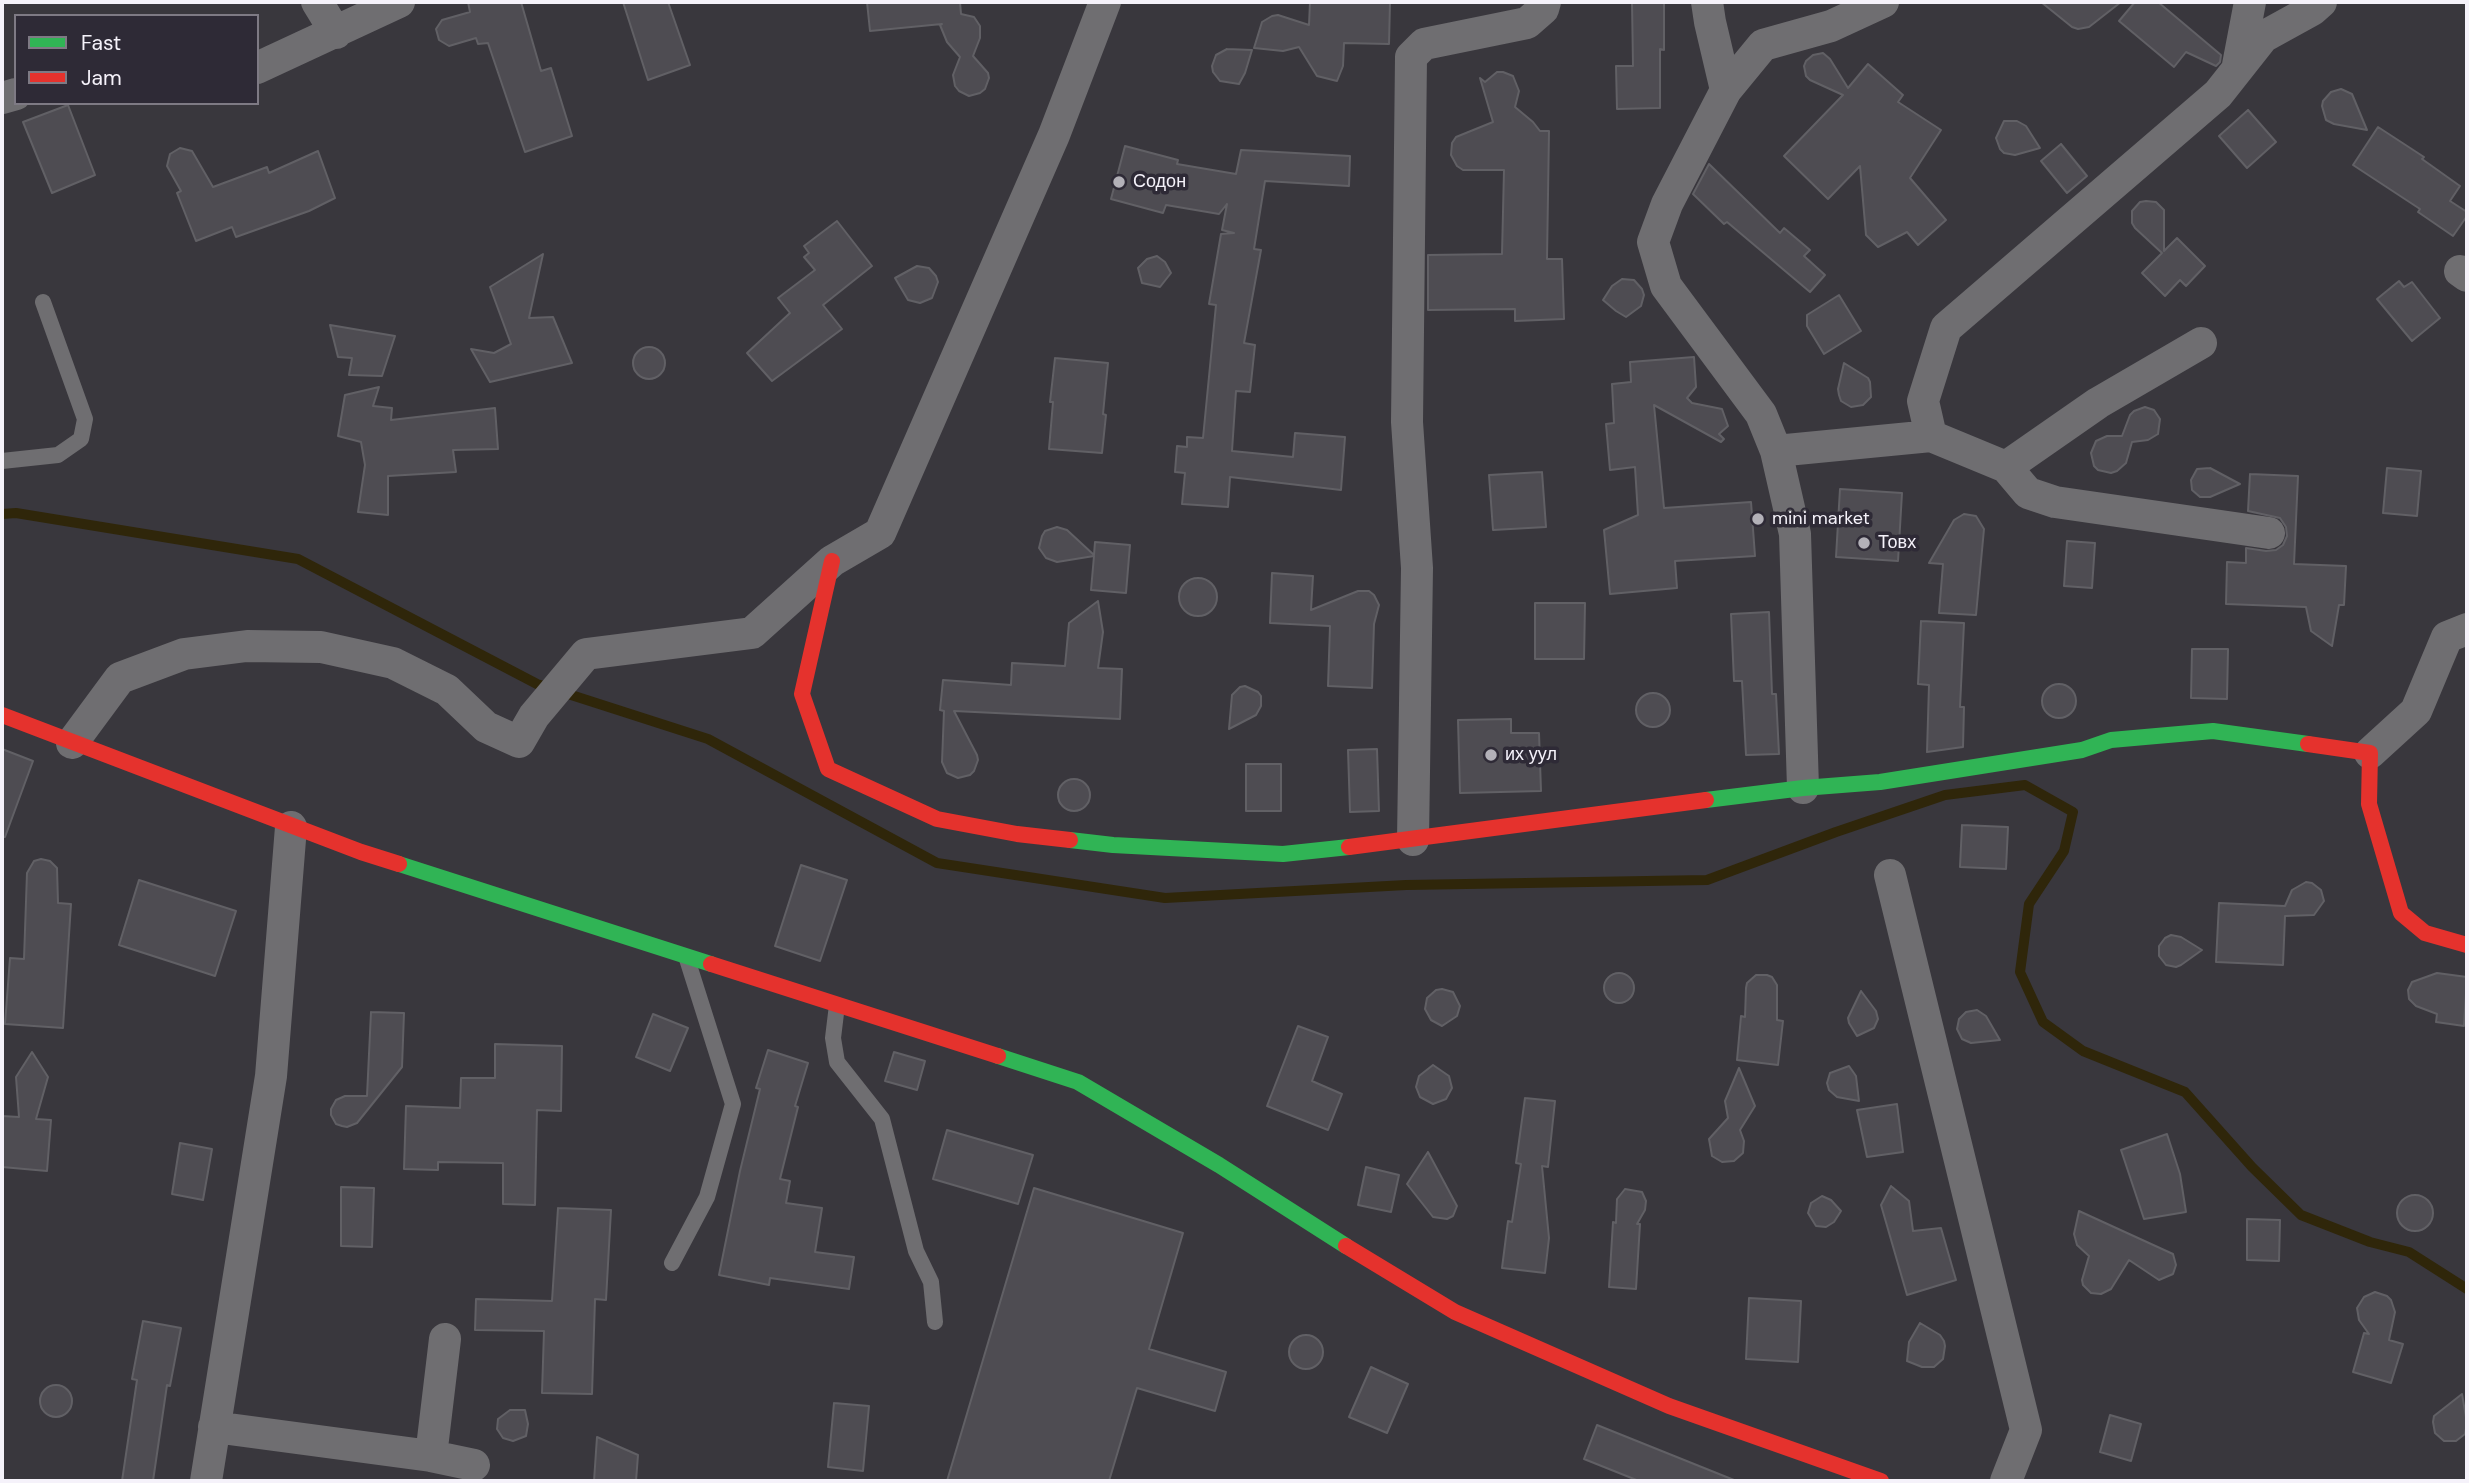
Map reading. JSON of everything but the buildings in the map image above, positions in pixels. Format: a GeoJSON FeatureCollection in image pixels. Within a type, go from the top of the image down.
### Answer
{"type":"FeatureCollection","features":[{"type":"Feature","properties":{"kind":"street"},"geometry":{"type":"LineString","coordinates":[[317,2],[336,33]]}},
{"type":"Feature","properties":{"kind":"street"},"geometry":{"type":"LineString","coordinates":[[259,67],[399,2]]}},
{"type":"Feature","properties":{"kind":"street"},"geometry":{"type":"LineString","coordinates":[[72,743],[120,678],[184,654],[247,646],[321,646],[393,663],[447,690],[486,727],[519,742],[534,716],[586,654],[752,634],[832,561],[880,533],[1055,135],[1105,2]]}},
{"type":"Feature","properties":{"kind":"street"},"geometry":{"type":"LineString","coordinates":[[1413,839],[1417,568],[1406,422],[1411,57],[1424,44],[1527,23],[1543,9],[1545,2]]}},
{"type":"Feature","properties":{"kind":"street"},"geometry":{"type":"LineString","coordinates":[[1707,2],[1727,90]]}},
{"type":"Feature","properties":{"kind":"street"},"geometry":{"type":"LineString","coordinates":[[1803,788],[1795,534],[1776,451],[1761,414],[1667,286],[1653,242],[1667,204],[1727,90],[1763,45],[1832,26],[1883,2]]}},
{"type":"Feature","properties":{"kind":"street"},"geometry":{"type":"LineString","coordinates":[[2237,70],[2250,2]]}},
{"type":"Feature","properties":{"kind":"street"},"geometry":{"type":"LineString","coordinates":[[1931,436],[1923,401],[1946,328],[2218,94],[2263,37],[2312,10],[2321,2]]}},
{"type":"Feature","properties":{"kind":"street"},"geometry":{"type":"LineString","coordinates":[[2006,467],[2098,402],[2201,343]]}},
{"type":"Feature","properties":{"kind":"street"},"geometry":{"type":"LineString","coordinates":[[1776,451],[1931,436],[2006,467],[2028,493],[2055,502],[2269,533]]}},
{"type":"Feature","properties":{"kind":"street"},"geometry":{"type":"LineString","coordinates":[[832,561],[802,694],[828,769],[937,818],[1017,834],[1113,845],[1283,854],[1803,788],[1880,782],[2082,750],[2111,740],[2213,731],[2370,753]]}},
{"type":"Feature","properties":{"kind":"street"},"geometry":{"type":"LineString","coordinates":[[2467,629],[2447,637],[2416,710],[2370,753],[2369,804],[2401,913],[2425,933],[2467,945]]}},
{"type":"Feature","properties":{"kind":"street"},"geometry":{"type":"LineString","coordinates":[[2,715],[361,852],[1077,1082],[1219,1165],[1455,1312],[1669,1406],[1881,1481]]}},
{"type":"Feature","properties":{"kind":"street"},"geometry":{"type":"LineString","coordinates":[[206,1481],[271,1076],[291,827]]}},
{"type":"Feature","properties":{"kind":"street"},"geometry":{"type":"LineString","coordinates":[[1891,875],[2026,1430],[2006,1481]]}},
{"type":"Feature","properties":{"kind":"street"},"geometry":{"type":"LineString","coordinates":[[431,1456],[445,1339]]}},
{"type":"Feature","properties":{"kind":"street"},"geometry":{"type":"LineString","coordinates":[[214,1427],[431,1456],[474,1465]]}},
{"type":"Feature","properties":{"kind":"lane"},"geometry":{"type":"LineString","coordinates":[[2,461],[58,455],[81,439],[85,419],[43,302]]}},
{"type":"Feature","properties":{"kind":"lane"},"geometry":{"type":"LineString","coordinates":[[673,1263],[707,1197],[733,1104],[686,956]]}},
{"type":"Feature","properties":{"kind":"lane"},"geometry":{"type":"LineString","coordinates":[[837,1005],[833,1038],[837,1062],[882,1119],[916,1251],[931,1282],[935,1322]]}},
{"type":"Feature","properties":{"kind":"waterway"},"geometry":{"type":"LineString","coordinates":[[2,514],[16,513],[298,559],[537,684],[708,739],[937,863],[1165,898],[1406,885],[1707,880],[1945,795],[2025,785],[2073,812],[2064,851],[2029,904],[2020,972],[2043,1022],[2083,1051],[2185,1092],[2252,1167],[2301,1215],[2370,1242],[2409,1252],[2467,1289]]}},
{"type":"Feature","properties":{"kind":"traffic: fast"},"geometry":{"type":"LineString","coordinates":[[1706,800],[1880,782],[2082,750],[2111,740],[2213,731],[2308,744]]}},
{"type":"Feature","properties":{"kind":"traffic: fast"},"geometry":{"type":"LineString","coordinates":[[1070,840],[1113,845],[1283,854],[1349,847]]}},
{"type":"Feature","properties":{"kind":"traffic: fast"},"geometry":{"type":"LineString","coordinates":[[399,864],[711,964]]}},
{"type":"Feature","properties":{"kind":"traffic: fast"},"geometry":{"type":"LineString","coordinates":[[998,1056],[1078,1082],[1219,1165],[1346,1246]]}},
{"type":"Feature","properties":{"kind":"traffic: jam"},"geometry":{"type":"LineString","coordinates":[[832,561],[802,694],[828,769],[937,819],[1017,834],[1070,840]]}},
{"type":"Feature","properties":{"kind":"traffic: jam"},"geometry":{"type":"LineString","coordinates":[[2,715],[361,852],[399,864]]}},
{"type":"Feature","properties":{"kind":"traffic: jam"},"geometry":{"type":"LineString","coordinates":[[2308,744],[2370,753],[2369,804],[2401,913],[2425,933],[2467,945]]}},
{"type":"Feature","properties":{"kind":"traffic: jam"},"geometry":{"type":"LineString","coordinates":[[1349,847],[1706,800]]}},
{"type":"Feature","properties":{"kind":"traffic: jam"},"geometry":{"type":"LineString","coordinates":[[711,964],[998,1056]]}},
{"type":"Feature","properties":{"kind":"traffic: jam"},"geometry":{"type":"LineString","coordinates":[[1346,1246],[1455,1312],[1669,1406],[1881,1481]]}},
{"type":"Feature","properties":{"kind":"place","name":"Содон"},"geometry":{"type":"Point","coordinates":[1119,182]}},
{"type":"Feature","properties":{"kind":"place","name":"mini market"},"geometry":{"type":"Point","coordinates":[1758,519]}},
{"type":"Feature","properties":{"kind":"place","name":"Товх"},"geometry":{"type":"Point","coordinates":[1864,543]}},
{"type":"Feature","properties":{"kind":"place","name":"их уул"},"geometry":{"type":"Point","coordinates":[1491,755]}}]}
